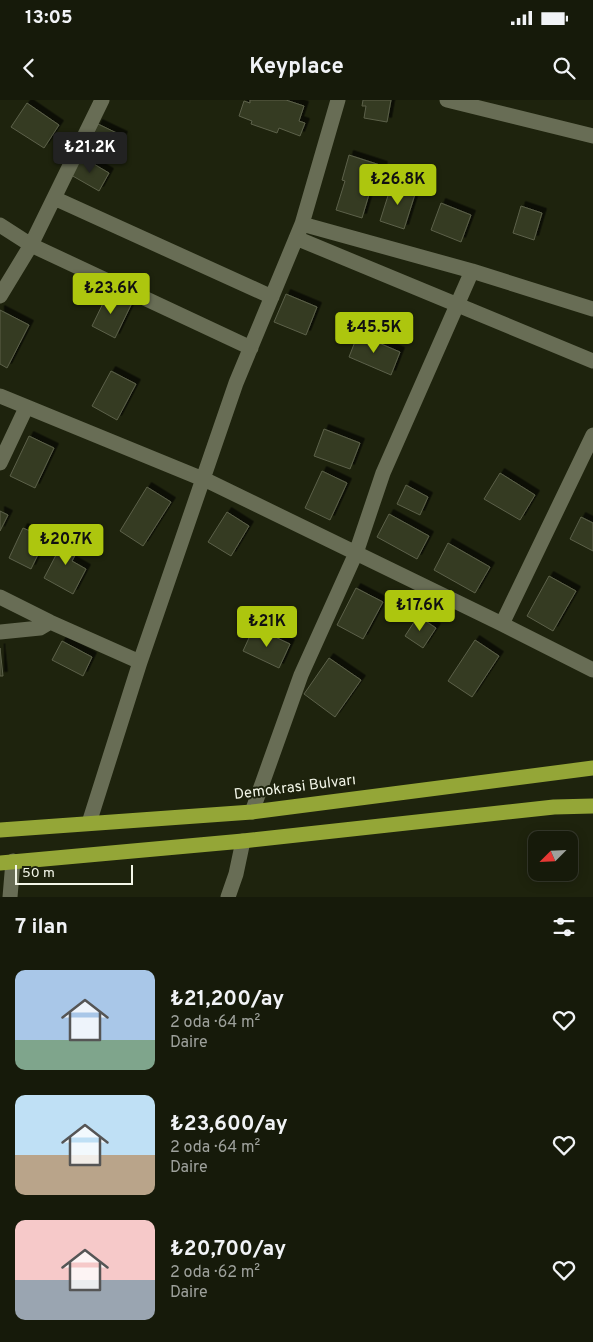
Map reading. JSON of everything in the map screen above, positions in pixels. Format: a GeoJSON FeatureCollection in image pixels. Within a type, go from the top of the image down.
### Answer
{"type":"FeatureCollection","features":[{"type":"Feature","properties":{"kind":"highway","name":"Demokrasi Bulvarı"},"geometry":{"type":"LineString","coordinates":[[0,830],[252,812],[593,768]]}},
{"type":"Feature","properties":{"kind":"highway"},"geometry":{"type":"LineString","coordinates":[[7,862],[243,841],[479,814],[554,807],[593,806]]}},
{"type":"Feature","properties":{"kind":"street"},"geometry":{"type":"LineString","coordinates":[[0,296],[31,245],[102,100]]}},
{"type":"Feature","properties":{"kind":"street"},"geometry":{"type":"LineString","coordinates":[[89,823],[140,662],[236,383],[302,224],[338,100]]}},
{"type":"Feature","properties":{"kind":"street"},"geometry":{"type":"LineString","coordinates":[[447,100],[593,136]]}},
{"type":"Feature","properties":{"kind":"street"},"geometry":{"type":"LineString","coordinates":[[54,198],[272,297]]}},
{"type":"Feature","properties":{"kind":"street"},"geometry":{"type":"LineString","coordinates":[[302,224],[472,271],[593,308]]}},
{"type":"Feature","properties":{"kind":"street"},"geometry":{"type":"LineString","coordinates":[[0,226],[31,245],[251,348]]}},
{"type":"Feature","properties":{"kind":"street"},"geometry":{"type":"LineString","coordinates":[[296,238],[593,362]]}},
{"type":"Feature","properties":{"kind":"street"},"geometry":{"type":"LineString","coordinates":[[252,812],[301,674],[356,553],[383,473],[472,271]]}},
{"type":"Feature","properties":{"kind":"street"},"geometry":{"type":"LineString","coordinates":[[0,396],[203,479],[593,670]]}},
{"type":"Feature","properties":{"kind":"street"},"geometry":{"type":"LineString","coordinates":[[0,463],[26,408]]}},
{"type":"Feature","properties":{"kind":"street"},"geometry":{"type":"LineString","coordinates":[[502,624],[593,435]]}},
{"type":"Feature","properties":{"kind":"street"},"geometry":{"type":"LineString","coordinates":[[0,597],[50,622],[140,662]]}},
{"type":"Feature","properties":{"kind":"street"},"geometry":{"type":"LineString","coordinates":[[0,632],[40,628],[50,622]]}},
{"type":"Feature","properties":{"kind":"street"},"geometry":{"type":"LineString","coordinates":[[228,897],[236,874],[243,841]]}},
{"type":"Feature","properties":{"kind":"street"},"geometry":{"type":"LineString","coordinates":[[7,862],[10,897]]}},
{"type":"Feature","properties":{"kind":"building"},"geometry":{"type":"Polygon","coordinates":[[[250,100],[286,100],[304,106],[299,121],[305,123],[300,136],[279,128],[277,133],[251,124],[252,121],[239,116],[244,101],[250,103],[250,100]]]}},
{"type":"Feature","properties":{"kind":"building"},"geometry":{"type":"Polygon","coordinates":[[[363,100],[391,100],[387,122],[364,118],[366,106],[362,106],[363,100]]]}},
{"type":"Feature","properties":{"kind":"building"},"geometry":{"type":"Polygon","coordinates":[[[27,103],[59,125],[44,148],[11,127],[27,103]]]}},
{"type":"Feature","properties":{"kind":"building"},"geometry":{"type":"Polygon","coordinates":[[[98,124],[123,136],[113,157],[88,145],[98,124]]]}},
{"type":"Feature","properties":{"kind":"building"},"geometry":{"type":"Polygon","coordinates":[[[349,155],[383,166],[375,193],[370,191],[362,218],[336,210],[345,181],[342,180],[349,155]]]}},
{"type":"Feature","properties":{"kind":"building"},"geometry":{"type":"Polygon","coordinates":[[[82,157],[109,173],[99,191],[71,175],[82,157]]]}},
{"type":"Feature","properties":{"kind":"building"},"geometry":{"type":"Polygon","coordinates":[[[392,183],[416,191],[404,229],[380,221],[392,183]]]}},
{"type":"Feature","properties":{"kind":"building"},"geometry":{"type":"Polygon","coordinates":[[[441,203],[471,215],[461,242],[431,230],[441,203]]]}},
{"type":"Feature","properties":{"kind":"building"},"geometry":{"type":"Polygon","coordinates":[[[521,206],[542,213],[534,240],[513,233],[521,206]]]}},
{"type":"Feature","properties":{"kind":"building"},"geometry":{"type":"Polygon","coordinates":[[[108,293],[131,305],[115,338],[92,326],[108,293]]]}},
{"type":"Feature","properties":{"kind":"building"},"geometry":{"type":"Polygon","coordinates":[[[286,294],[317,307],[306,335],[274,322],[286,294]]]}},
{"type":"Feature","properties":{"kind":"building"},"geometry":{"type":"Polygon","coordinates":[[[0,310],[29,325],[7,368],[0,364],[0,310]]]}},
{"type":"Feature","properties":{"kind":"building"},"geometry":{"type":"Polygon","coordinates":[[[358,334],[400,352],[391,375],[349,357],[358,334]]]}},
{"type":"Feature","properties":{"kind":"building"},"geometry":{"type":"Polygon","coordinates":[[[111,371],[136,384],[117,420],[92,406],[111,371]]]}},
{"type":"Feature","properties":{"kind":"building"},"geometry":{"type":"Polygon","coordinates":[[[324,429],[360,443],[350,469],[314,456],[324,429]]]}},
{"type":"Feature","properties":{"kind":"building"},"geometry":{"type":"Polygon","coordinates":[[[29,436],[54,448],[35,488],[10,476],[29,436]]]}},
{"type":"Feature","properties":{"kind":"building"},"geometry":{"type":"Polygon","coordinates":[[[322,471],[347,483],[330,520],[305,508],[322,471]]]}},
{"type":"Feature","properties":{"kind":"building"},"geometry":{"type":"Polygon","coordinates":[[[500,473],[535,495],[520,520],[484,499],[500,473]]]}},
{"type":"Feature","properties":{"kind":"building"},"geometry":{"type":"Polygon","coordinates":[[[406,485],[428,497],[420,515],[397,504],[406,485]]]}},
{"type":"Feature","properties":{"kind":"building"},"geometry":{"type":"Polygon","coordinates":[[[147,487],[171,502],[143,546],[120,531],[147,487]]]}},
{"type":"Feature","properties":{"kind":"building"},"geometry":{"type":"Polygon","coordinates":[[[0,511],[8,515],[0,531],[0,511]]]}},
{"type":"Feature","properties":{"kind":"building"},"geometry":{"type":"Polygon","coordinates":[[[227,512],[249,526],[231,556],[208,542],[227,512]]]}},
{"type":"Feature","properties":{"kind":"building"},"geometry":{"type":"Polygon","coordinates":[[[389,514],[429,536],[417,559],[377,537],[389,514]]]}},
{"type":"Feature","properties":{"kind":"building"},"geometry":{"type":"Polygon","coordinates":[[[581,517],[593,523],[593,551],[570,539],[581,517]]]}},
{"type":"Feature","properties":{"kind":"building"},"geometry":{"type":"Polygon","coordinates":[[[23,528],[46,538],[31,569],[9,558],[23,528]]]}},
{"type":"Feature","properties":{"kind":"building"},"geometry":{"type":"Polygon","coordinates":[[[67,534],[82,542],[72,561],[86,569],[73,594],[44,578],[67,534]]]}},
{"type":"Feature","properties":{"kind":"building"},"geometry":{"type":"Polygon","coordinates":[[[448,543],[490,567],[475,593],[434,570],[448,543]]]}},
{"type":"Feature","properties":{"kind":"building"},"geometry":{"type":"Polygon","coordinates":[[[549,576],[576,591],[553,631],[527,616],[549,576]]]}},
{"type":"Feature","properties":{"kind":"building"},"geometry":{"type":"Polygon","coordinates":[[[356,588],[383,602],[363,639],[337,625],[356,588]]]}},
{"type":"Feature","properties":{"kind":"building"},"geometry":{"type":"Polygon","coordinates":[[[418,616],[436,628],[423,648],[405,636],[418,616]]]}},
{"type":"Feature","properties":{"kind":"building"},"geometry":{"type":"Polygon","coordinates":[[[254,627],[290,644],[279,668],[243,651],[254,627]]]}},
{"type":"Feature","properties":{"kind":"building"},"geometry":{"type":"Polygon","coordinates":[[[475,640],[499,656],[472,697],[448,681],[475,640]]]}},
{"type":"Feature","properties":{"kind":"building"},"geometry":{"type":"Polygon","coordinates":[[[62,641],[92,657],[83,676],[52,660],[62,641]]]}},
{"type":"Feature","properties":{"kind":"building"},"geometry":{"type":"Polygon","coordinates":[[[0,648],[3,676],[0,676],[0,648]]]}},
{"type":"Feature","properties":{"kind":"building"},"geometry":{"type":"Polygon","coordinates":[[[329,658],[361,680],[335,717],[304,694],[329,658]]]}}]}
